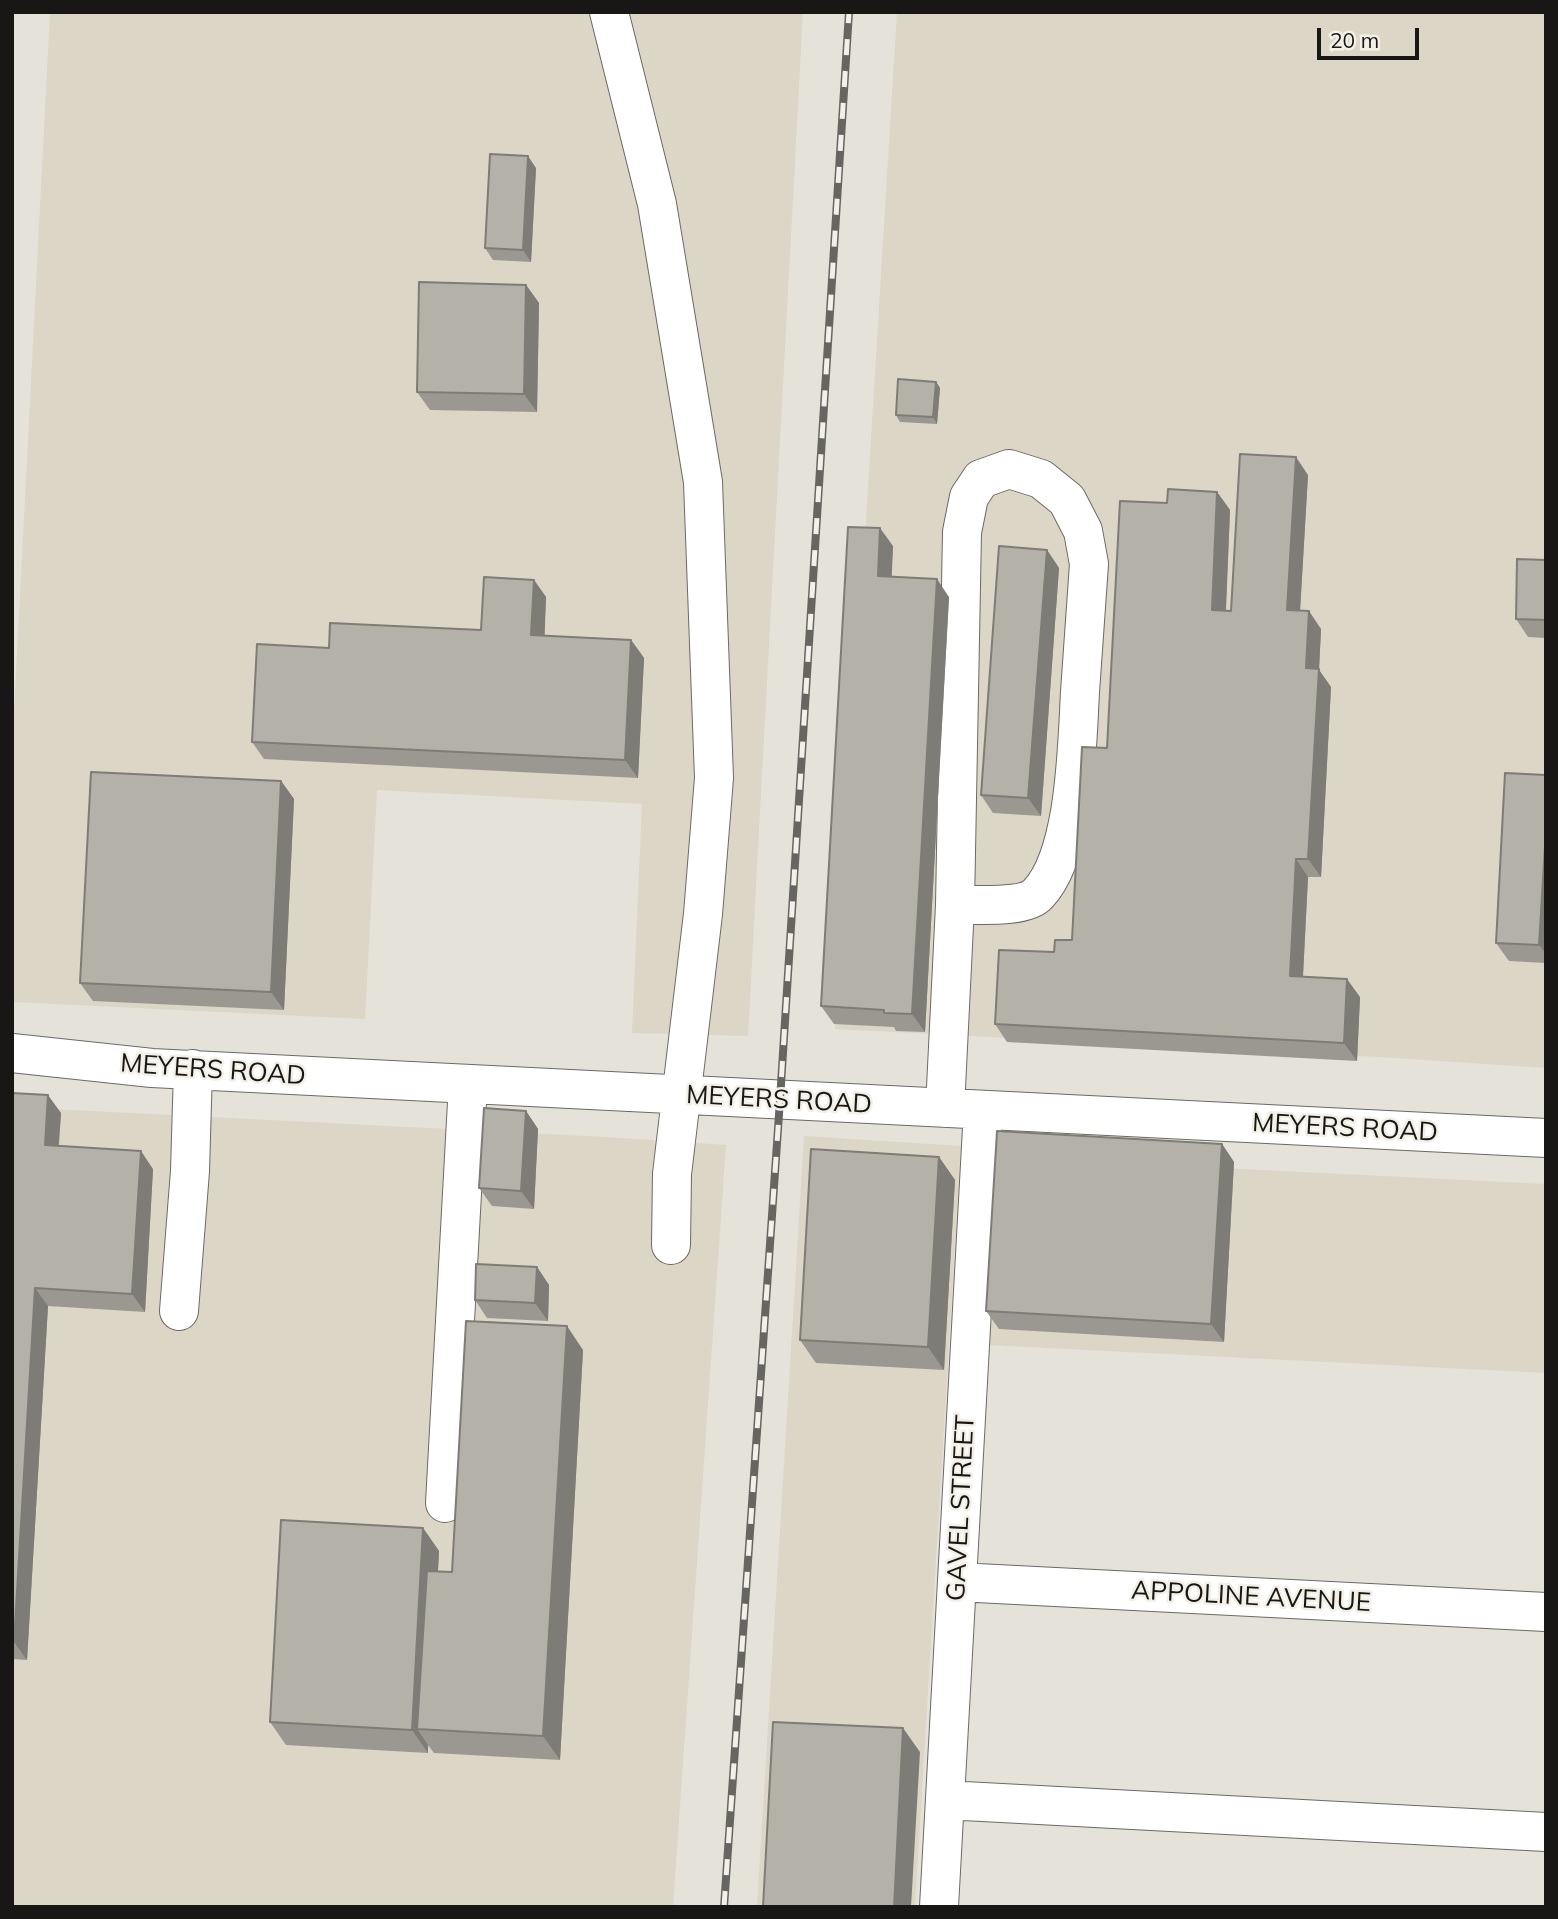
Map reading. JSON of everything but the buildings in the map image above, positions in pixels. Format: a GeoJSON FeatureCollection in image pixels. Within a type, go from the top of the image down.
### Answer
{"type":"FeatureCollection","features":[{"type":"Feature","properties":{"kind":"street"},"geometry":{"type":"LineString","coordinates":[[609,12],[657,204],[703,482],[714,778],[703,914],[672,1174],[671,1245]]}},
{"type":"Feature","properties":{"kind":"street"},"geometry":{"type":"LineString","coordinates":[[945,1108],[955,905],[962,532],[968,497],[981,479],[1009,470],[1041,480],[1067,500],[1083,531],[1089,564],[1076,765],[1068,824],[1054,869],[1037,895],[1019,903],[955,905]]}},
{"type":"Feature","properties":{"kind":"street","name":"MEYERS ROAD"},"geometry":{"type":"LineString","coordinates":[[12,1054],[193,1069],[683,1096],[1546,1138]]}},
{"type":"Feature","properties":{"kind":"street"},"geometry":{"type":"LineString","coordinates":[[179,1311],[190,1171],[193,1069]]}},
{"type":"Feature","properties":{"kind":"street"},"geometry":{"type":"LineString","coordinates":[[445,1503],[468,1084]]}},
{"type":"Feature","properties":{"kind":"street","name":"GAVEL STREET"},"geometry":{"type":"LineString","coordinates":[[939,1907],[983,1110]]}},
{"type":"Feature","properties":{"kind":"street","name":"APPOLINE AVENUE"},"geometry":{"type":"LineString","coordinates":[[957,1582],[1546,1612]]}},
{"type":"Feature","properties":{"kind":"street"},"geometry":{"type":"LineString","coordinates":[[944,1800],[1546,1832]]}},
{"type":"Feature","properties":{"kind":"shaded area"},"geometry":{"type":"Polygon","coordinates":[[[50,12],[803,12],[748,1036],[632,1033],[642,804],[377,790],[365,1019],[12,1002],[12,751],[50,12]]]}},
{"type":"Feature","properties":{"kind":"shaded area"},"geometry":{"type":"Polygon","coordinates":[[[897,12],[1546,12],[1546,1068],[835,1029],[897,12]]]}},
{"type":"Feature","properties":{"kind":"shaded area"},"geometry":{"type":"Polygon","coordinates":[[[12,1107],[726,1145],[673,1907],[12,1907],[12,1107]]]}},
{"type":"Feature","properties":{"kind":"shaded area"},"geometry":{"type":"Polygon","coordinates":[[[804,1136],[961,1146],[915,1907],[757,1907],[804,1136]]]}},
{"type":"Feature","properties":{"kind":"shaded area"},"geometry":{"type":"Polygon","coordinates":[[[997,1157],[1546,1184],[1546,1373],[987,1345],[997,1157]]]}},
{"type":"Feature","properties":{"kind":"railway"},"geometry":{"type":"LineString","coordinates":[[724,1907],[780,1100],[849,12]]}}]}
